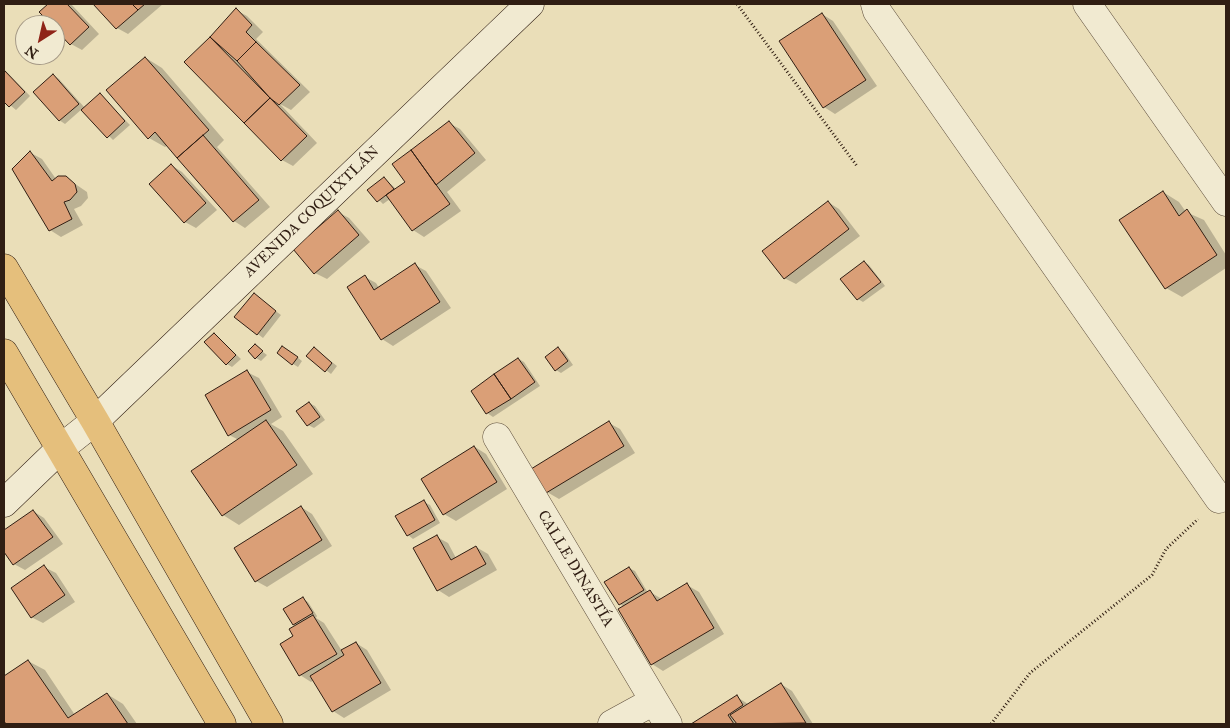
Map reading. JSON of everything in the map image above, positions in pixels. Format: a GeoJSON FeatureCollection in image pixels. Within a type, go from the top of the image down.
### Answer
{"type":"FeatureCollection","features":[{"type":"Feature","properties":{"kind":"main road"},"geometry":{"type":"LineString","coordinates":[[4,268],[95,421],[269,724]]}},
{"type":"Feature","properties":{"kind":"main road"},"geometry":{"type":"LineString","coordinates":[[4,353],[222,724]]}},
{"type":"Feature","properties":{"kind":"street","name":"AVENIDA COQUIXTLÁN"},"geometry":{"type":"LineString","coordinates":[[4,503],[61,448],[95,421],[530,4]]}},
{"type":"Feature","properties":{"kind":"street"},"geometry":{"type":"LineString","coordinates":[[875,4],[876,11],[1219,499]]}},
{"type":"Feature","properties":{"kind":"street"},"geometry":{"type":"LineString","coordinates":[[1088,4],[1226,202]]}},
{"type":"Feature","properties":{"kind":"street","name":"CALLE DINASTÍA"},"geometry":{"type":"LineString","coordinates":[[497,437],[668,724]]}},
{"type":"Feature","properties":{"kind":"street"},"geometry":{"type":"LineString","coordinates":[[612,724],[654,701]]}},
{"type":"Feature","properties":{"kind":"path"},"geometry":{"type":"LineString","coordinates":[[737,4],[857,166]]}},
{"type":"Feature","properties":{"kind":"path"},"geometry":{"type":"LineString","coordinates":[[991,724],[1030,673],[1152,576],[1166,549],[1219,499]]}},
{"type":"Feature","properties":{"kind":"building"},"geometry":{"type":"Polygon","coordinates":[[[48,4],[67,4],[89,27],[70,45],[65,40],[65,15],[42,15],[39,12],[48,4]]]}},
{"type":"Feature","properties":{"kind":"building"},"geometry":{"type":"Polygon","coordinates":[[[93,4],[132,4],[138,10],[116,29],[93,4]]]}},
{"type":"Feature","properties":{"kind":"building"},"geometry":{"type":"Polygon","coordinates":[[[132,4],[145,4],[138,10],[132,4]]]}},
{"type":"Feature","properties":{"kind":"building"},"geometry":{"type":"Polygon","coordinates":[[[236,8],[252,25],[246,32],[256,42],[237,61],[210,37],[236,8]]]}},
{"type":"Feature","properties":{"kind":"building"},"geometry":{"type":"Polygon","coordinates":[[[822,13],[866,80],[823,108],[779,41],[822,13]]]}},
{"type":"Feature","properties":{"kind":"building"},"geometry":{"type":"Polygon","coordinates":[[[210,37],[270,98],[244,123],[184,62],[210,37]]]}},
{"type":"Feature","properties":{"kind":"building"},"geometry":{"type":"Polygon","coordinates":[[[256,42],[300,85],[279,105],[270,98],[237,61],[256,42]]]}},
{"type":"Feature","properties":{"kind":"building"},"geometry":{"type":"Polygon","coordinates":[[[145,57],[209,130],[177,158],[155,132],[148,139],[106,90],[145,57]]]}},
{"type":"Feature","properties":{"kind":"building"},"geometry":{"type":"Polygon","coordinates":[[[4,70],[25,92],[9,107],[4,102],[4,70]]]}},
{"type":"Feature","properties":{"kind":"building"},"geometry":{"type":"Polygon","coordinates":[[[53,74],[79,104],[59,121],[33,92],[53,74]]]}},
{"type":"Feature","properties":{"kind":"building"},"geometry":{"type":"Polygon","coordinates":[[[100,93],[125,121],[107,138],[81,110],[100,93]]]}},
{"type":"Feature","properties":{"kind":"building"},"geometry":{"type":"Polygon","coordinates":[[[270,98],[307,136],[281,161],[244,123],[270,98]]]}},
{"type":"Feature","properties":{"kind":"building"},"geometry":{"type":"Polygon","coordinates":[[[449,121],[475,153],[436,185],[411,150],[449,121]]]}},
{"type":"Feature","properties":{"kind":"building"},"geometry":{"type":"Polygon","coordinates":[[[203,135],[259,200],[233,222],[177,158],[203,135]]]}},
{"type":"Feature","properties":{"kind":"building"},"geometry":{"type":"Polygon","coordinates":[[[411,150],[450,204],[412,231],[386,195],[405,182],[392,164],[411,150]]]}},
{"type":"Feature","properties":{"kind":"building"},"geometry":{"type":"Polygon","coordinates":[[[30,151],[52,181],[58,176],[66,176],[75,184],[77,192],[70,200],[64,202],[72,219],[49,231],[12,169],[30,151]]]}},
{"type":"Feature","properties":{"kind":"building"},"geometry":{"type":"Polygon","coordinates":[[[171,164],[206,203],[184,223],[149,184],[171,164]]]}},
{"type":"Feature","properties":{"kind":"building"},"geometry":{"type":"Polygon","coordinates":[[[384,177],[394,189],[377,202],[367,190],[384,177]]]}},
{"type":"Feature","properties":{"kind":"building"},"geometry":{"type":"Polygon","coordinates":[[[1163,191],[1179,216],[1187,209],[1217,255],[1165,289],[1119,220],[1163,191]]]}},
{"type":"Feature","properties":{"kind":"building"},"geometry":{"type":"Polygon","coordinates":[[[828,201],[849,229],[784,279],[762,251],[828,201]]]}},
{"type":"Feature","properties":{"kind":"building"},"geometry":{"type":"Polygon","coordinates":[[[338,210],[359,235],[314,274],[293,249],[338,210]]]}},
{"type":"Feature","properties":{"kind":"building"},"geometry":{"type":"Polygon","coordinates":[[[864,261],[881,282],[857,300],[840,279],[864,261]]]}},
{"type":"Feature","properties":{"kind":"building"},"geometry":{"type":"Polygon","coordinates":[[[415,263],[440,302],[381,340],[347,287],[365,275],[374,290],[415,263]]]}},
{"type":"Feature","properties":{"kind":"building"},"geometry":{"type":"Polygon","coordinates":[[[254,293],[276,311],[257,335],[234,317],[254,293]]]}},
{"type":"Feature","properties":{"kind":"building"},"geometry":{"type":"Polygon","coordinates":[[[214,333],[236,355],[226,365],[204,342],[214,333]]]}},
{"type":"Feature","properties":{"kind":"building"},"geometry":{"type":"Polygon","coordinates":[[[255,344],[263,351],[255,359],[248,351],[255,344]]]}},
{"type":"Feature","properties":{"kind":"building"},"geometry":{"type":"Polygon","coordinates":[[[282,346],[298,357],[292,365],[277,353],[282,346]]]}},
{"type":"Feature","properties":{"kind":"building"},"geometry":{"type":"Polygon","coordinates":[[[314,347],[332,363],[325,372],[306,356],[314,347]]]}},
{"type":"Feature","properties":{"kind":"building"},"geometry":{"type":"Polygon","coordinates":[[[558,347],[568,361],[555,371],[545,357],[558,347]]]}},
{"type":"Feature","properties":{"kind":"building"},"geometry":{"type":"Polygon","coordinates":[[[518,358],[535,382],[511,399],[494,374],[518,358]]]}},
{"type":"Feature","properties":{"kind":"building"},"geometry":{"type":"Polygon","coordinates":[[[247,370],[271,410],[228,436],[205,395],[247,370]]]}},
{"type":"Feature","properties":{"kind":"building"},"geometry":{"type":"Polygon","coordinates":[[[494,374],[511,399],[486,414],[471,391],[494,374]]]}},
{"type":"Feature","properties":{"kind":"building"},"geometry":{"type":"Polygon","coordinates":[[[309,402],[320,417],[307,426],[296,411],[309,402]]]}},
{"type":"Feature","properties":{"kind":"building"},"geometry":{"type":"Polygon","coordinates":[[[266,420],[297,465],[222,516],[191,471],[266,420]]]}},
{"type":"Feature","properties":{"kind":"building"},"geometry":{"type":"Polygon","coordinates":[[[609,421],[624,446],[546,493],[531,469],[609,421]]]}},
{"type":"Feature","properties":{"kind":"building"},"geometry":{"type":"Polygon","coordinates":[[[474,446],[497,482],[443,515],[421,479],[474,446]]]}},
{"type":"Feature","properties":{"kind":"building"},"geometry":{"type":"Polygon","coordinates":[[[424,500],[435,520],[407,536],[395,516],[424,500]]]}},
{"type":"Feature","properties":{"kind":"building"},"geometry":{"type":"Polygon","coordinates":[[[301,506],[322,540],[255,582],[234,548],[301,506]]]}},
{"type":"Feature","properties":{"kind":"building"},"geometry":{"type":"Polygon","coordinates":[[[33,510],[53,537],[13,565],[4,552],[4,530],[33,510]]]}},
{"type":"Feature","properties":{"kind":"building"},"geometry":{"type":"Polygon","coordinates":[[[437,535],[451,560],[476,546],[486,564],[437,591],[413,548],[437,535]]]}},
{"type":"Feature","properties":{"kind":"building"},"geometry":{"type":"Polygon","coordinates":[[[44,565],[65,595],[31,618],[11,588],[44,565]]]}},
{"type":"Feature","properties":{"kind":"building"},"geometry":{"type":"Polygon","coordinates":[[[629,567],[644,590],[619,605],[604,582],[629,567]]]}},
{"type":"Feature","properties":{"kind":"building"},"geometry":{"type":"Polygon","coordinates":[[[687,583],[714,628],[651,665],[618,609],[650,590],[657,601],[687,583]]]}},
{"type":"Feature","properties":{"kind":"building"},"geometry":{"type":"Polygon","coordinates":[[[303,597],[313,613],[293,625],[283,609],[303,597]]]}},
{"type":"Feature","properties":{"kind":"building"},"geometry":{"type":"Polygon","coordinates":[[[313,615],[337,654],[299,676],[280,644],[293,636],[289,629],[313,615]]]}},
{"type":"Feature","properties":{"kind":"building"},"geometry":{"type":"Polygon","coordinates":[[[356,642],[381,683],[332,712],[310,676],[344,655],[341,650],[356,642]]]}},
{"type":"Feature","properties":{"kind":"building"},"geometry":{"type":"Polygon","coordinates":[[[28,660],[68,718],[107,693],[128,724],[6,724],[4,721],[4,676],[28,660]]]}},
{"type":"Feature","properties":{"kind":"building"},"geometry":{"type":"Polygon","coordinates":[[[781,683],[806,723],[737,724],[730,715],[781,683]]]}},
{"type":"Feature","properties":{"kind":"building"},"geometry":{"type":"Polygon","coordinates":[[[737,695],[743,705],[728,715],[734,724],[691,724],[737,695]]]}}]}
